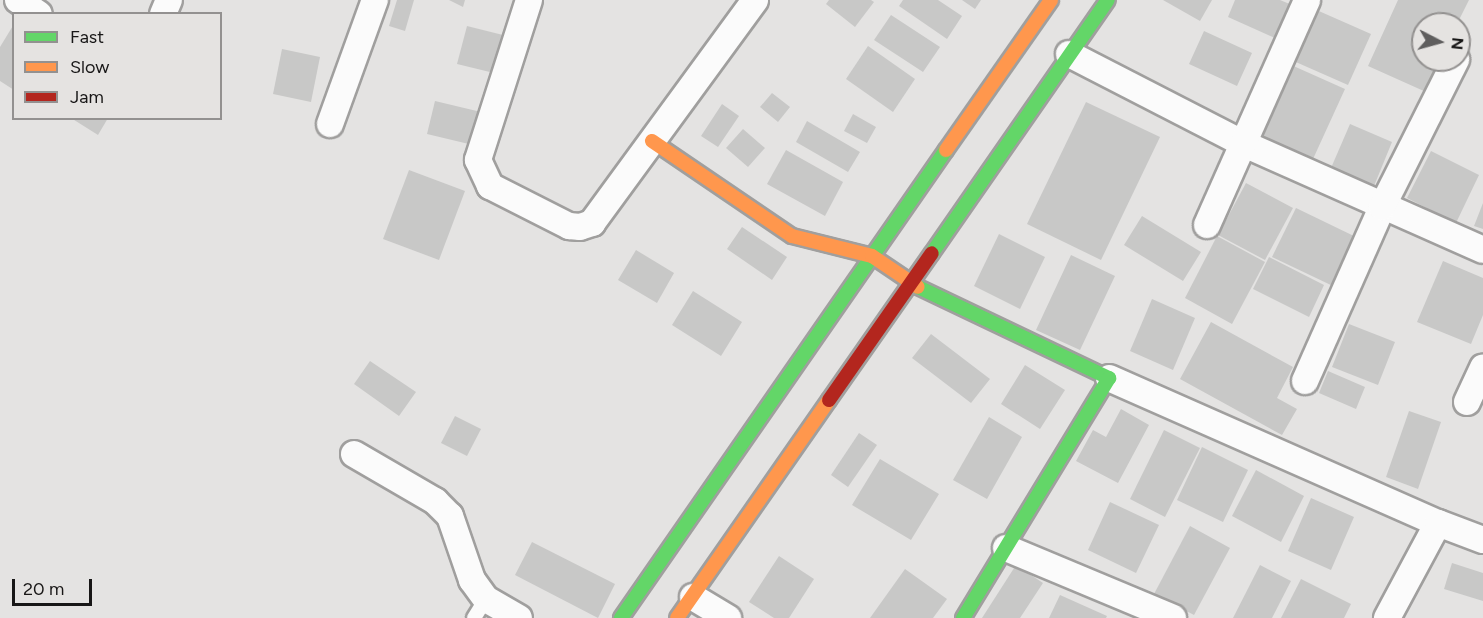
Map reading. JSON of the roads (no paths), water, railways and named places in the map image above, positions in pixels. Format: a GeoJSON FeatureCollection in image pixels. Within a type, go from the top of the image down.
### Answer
{"type":"FeatureCollection","features":[{"type":"Feature","properties":{"kind":"main road"},"geometry":{"type":"LineString","coordinates":[[621,618],[1051,0]]}},
{"type":"Feature","properties":{"kind":"main road"},"geometry":{"type":"LineString","coordinates":[[677,618],[908,282],[1108,0]]}},
{"type":"Feature","properties":{"kind":"main road"},"geometry":{"type":"LineString","coordinates":[[652,141],[792,236],[872,256],[908,282],[1109,378],[963,618]]}},
{"type":"Feature","properties":{"kind":"street"},"geometry":{"type":"LineString","coordinates":[[18,0],[36,12]]}},
{"type":"Feature","properties":{"kind":"street"},"geometry":{"type":"LineString","coordinates":[[330,124],[375,0]]}},
{"type":"Feature","properties":{"kind":"street"},"geometry":{"type":"LineString","coordinates":[[529,0],[478,152],[481,173],[490,186],[569,226],[587,226],[755,0]]}},
{"type":"Feature","properties":{"kind":"street"},"geometry":{"type":"LineString","coordinates":[[1207,225],[1307,0]]}},
{"type":"Feature","properties":{"kind":"street"},"geometry":{"type":"LineString","coordinates":[[1069,54],[1244,144],[1483,250]]}},
{"type":"Feature","properties":{"kind":"street"},"geometry":{"type":"LineString","coordinates":[[1305,381],[1382,207],[1450,72]]}},
{"type":"Feature","properties":{"kind":"street"},"geometry":{"type":"LineString","coordinates":[[1467,402],[1483,367]]}},
{"type":"Feature","properties":{"kind":"street"},"geometry":{"type":"LineString","coordinates":[[1109,378],[1437,523],[1483,540]]}},
{"type":"Feature","properties":{"kind":"street"},"geometry":{"type":"LineString","coordinates":[[354,454],[435,501],[450,516],[480,608],[519,618]]}},
{"type":"Feature","properties":{"kind":"street"},"geometry":{"type":"LineString","coordinates":[[1387,618],[1437,523]]}},
{"type":"Feature","properties":{"kind":"street"},"geometry":{"type":"LineString","coordinates":[[1006,548],[1173,618]]}},
{"type":"Feature","properties":{"kind":"street"},"geometry":{"type":"LineString","coordinates":[[693,597],[728,618]]}}]}
